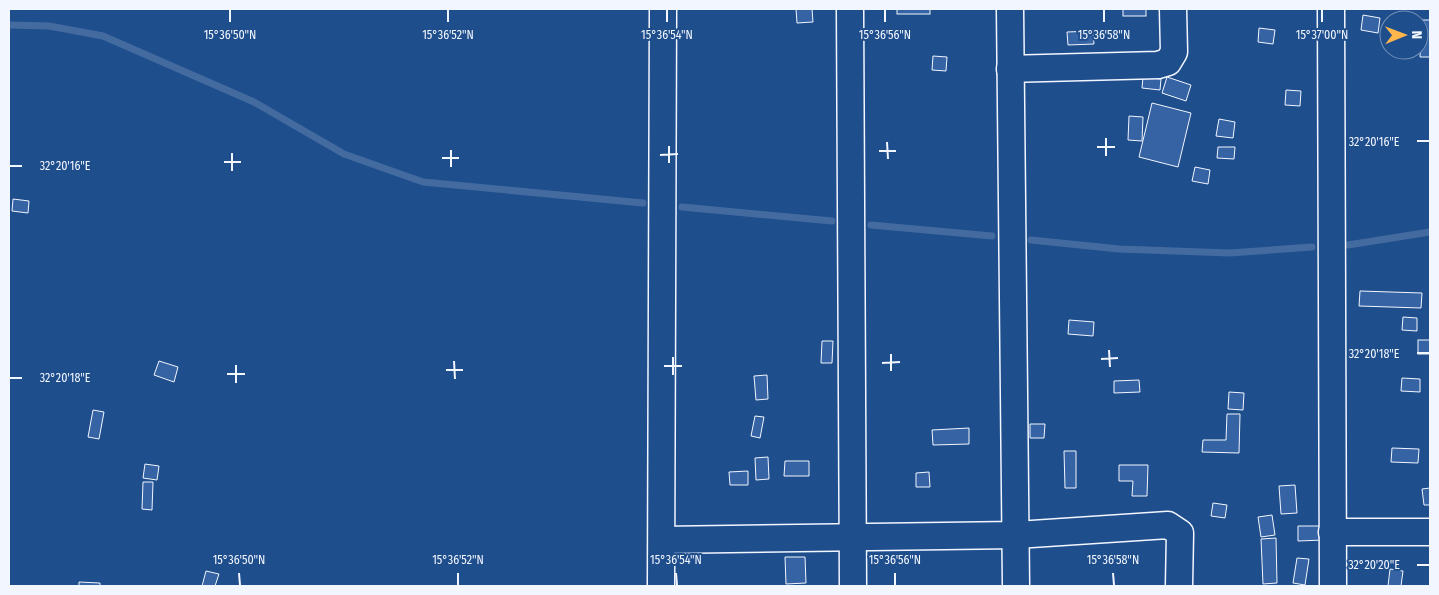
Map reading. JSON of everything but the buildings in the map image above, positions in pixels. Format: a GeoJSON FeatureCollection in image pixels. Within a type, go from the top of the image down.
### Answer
{"type":"FeatureCollection","features":[{"type":"Feature","properties":{"kind":"street"},"geometry":{"type":"LineString","coordinates":[[661,586],[663,9]]}},
{"type":"Feature","properties":{"kind":"street"},"geometry":{"type":"LineString","coordinates":[[850,9],[853,586]]}},
{"type":"Feature","properties":{"kind":"street"},"geometry":{"type":"LineString","coordinates":[[1010,9],[1016,586]]}},
{"type":"Feature","properties":{"kind":"street"},"geometry":{"type":"LineString","coordinates":[[1010,69],[1163,64],[1168,62],[1174,52],[1173,9]]}},
{"type":"Feature","properties":{"kind":"street"},"geometry":{"type":"LineString","coordinates":[[1331,9],[1333,586]]}},
{"type":"Feature","properties":{"kind":"street"},"geometry":{"type":"LineString","coordinates":[[662,540],[1016,535],[1168,525],[1180,533],[1179,586]]}},
{"type":"Feature","properties":{"kind":"street"},"geometry":{"type":"LineString","coordinates":[[1332,532],[1430,532]]}},
{"type":"Feature","properties":{"kind":"waterway"},"geometry":{"type":"LineString","coordinates":[[9,25],[49,26],[103,36],[254,102],[344,154],[423,182],[643,203]]}},
{"type":"Feature","properties":{"kind":"waterway"},"geometry":{"type":"LineString","coordinates":[[682,207],[832,221]]}},
{"type":"Feature","properties":{"kind":"waterway"},"geometry":{"type":"LineString","coordinates":[[871,225],[992,236]]}},
{"type":"Feature","properties":{"kind":"waterway"},"geometry":{"type":"LineString","coordinates":[[1348,245],[1430,232]]}},
{"type":"Feature","properties":{"kind":"waterway"},"geometry":{"type":"LineString","coordinates":[[1031,240],[1119,249],[1230,253],[1312,247]]}}]}
